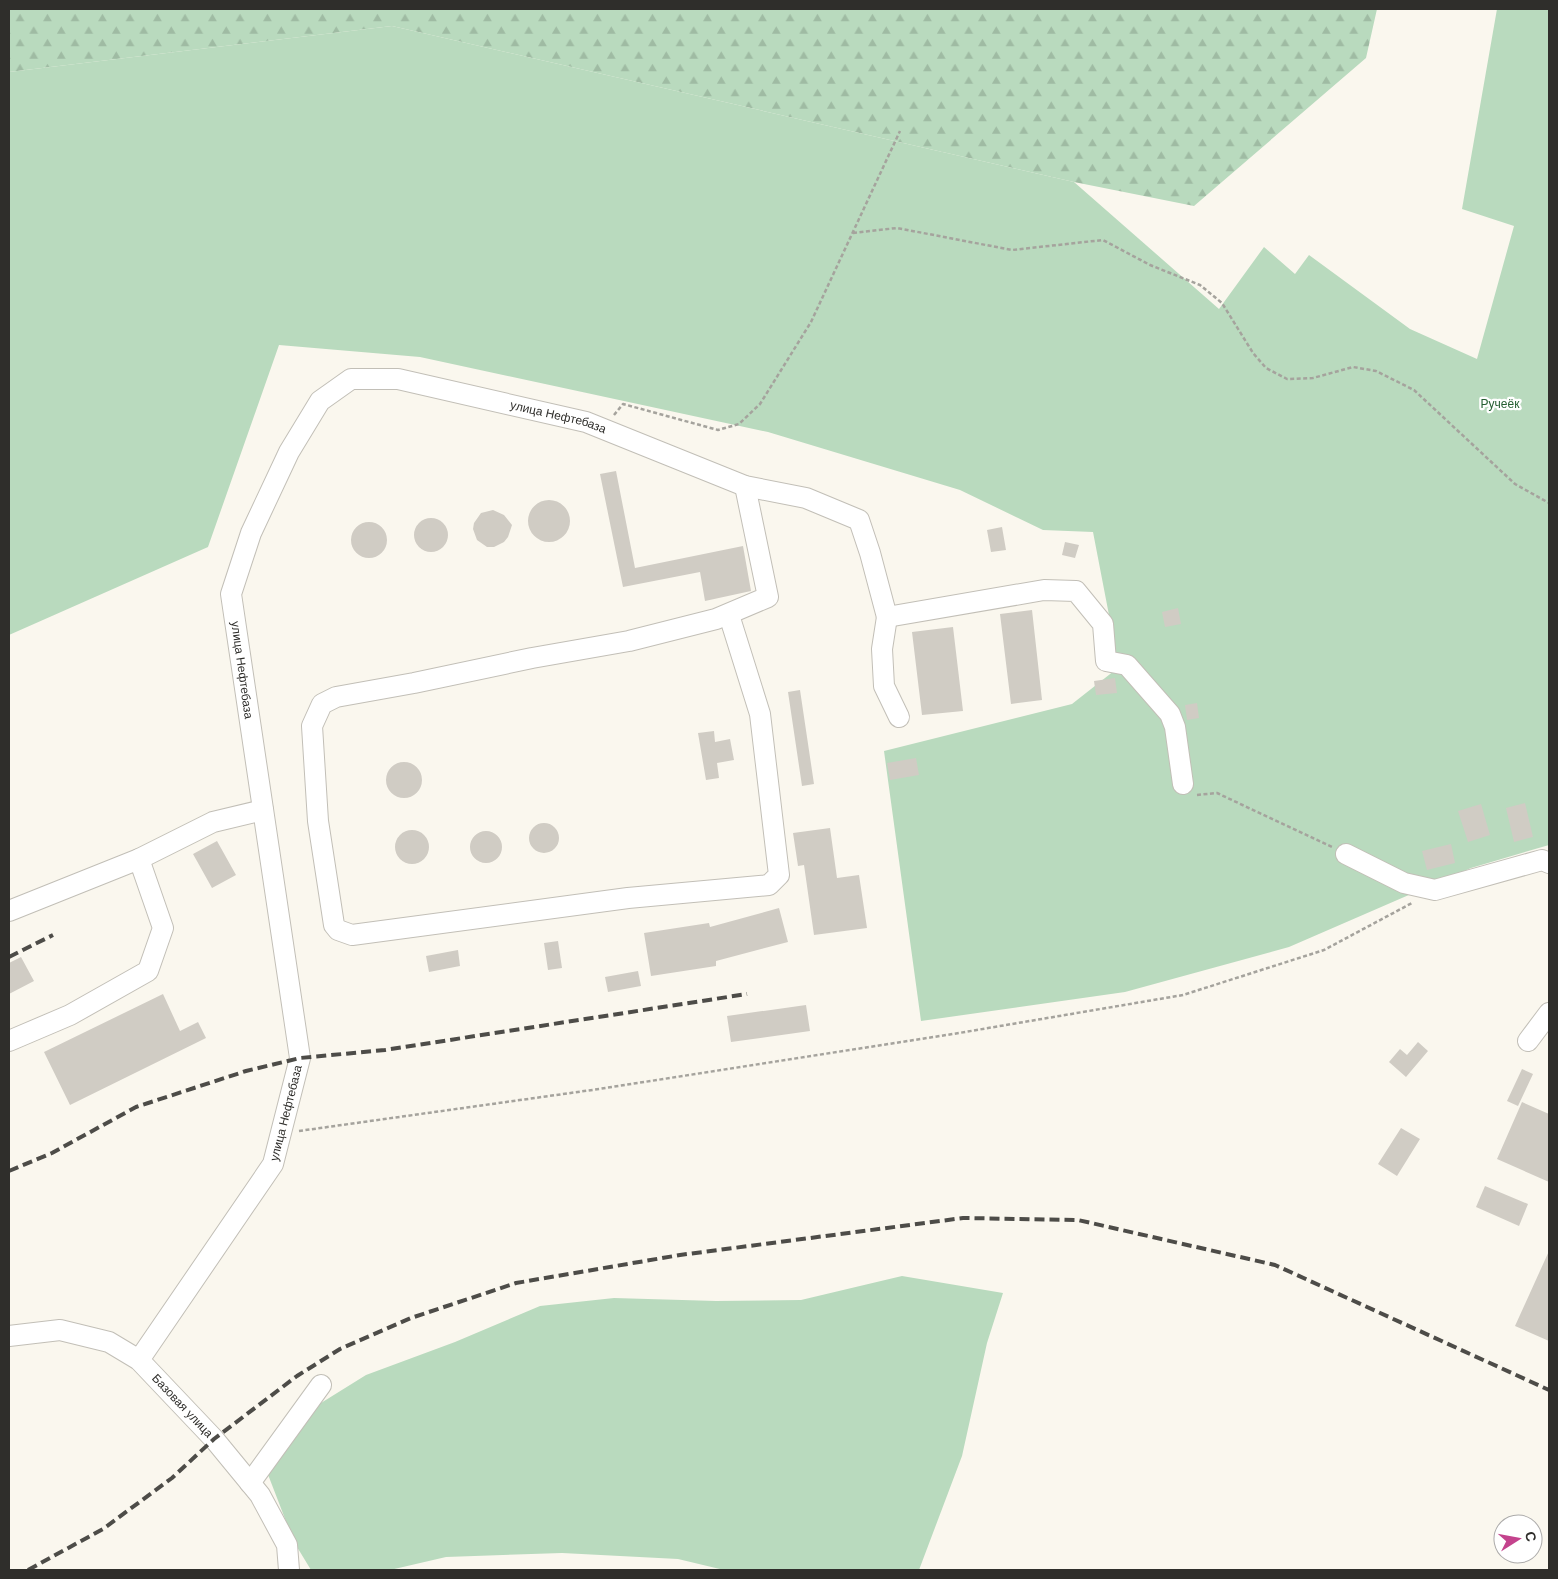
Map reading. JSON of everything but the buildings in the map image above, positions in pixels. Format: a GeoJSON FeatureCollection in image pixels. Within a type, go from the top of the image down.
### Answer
{"type":"FeatureCollection","features":[{"type":"Feature","properties":{"kind":"street","name":"улица Нефтебаза"},"geometry":{"type":"LineString","coordinates":[[139,1360],[273,1164],[300,1058],[231,594],[251,533],[289,452],[320,401],[351,379],[398,379],[604,428],[745,486],[806,498],[859,520],[887,617]]}},
{"type":"Feature","properties":{"kind":"street"},"geometry":{"type":"LineString","coordinates":[[729,614],[760,714],[779,875],[769,885],[628,898],[352,935],[338,930],[334,925],[318,821],[312,726],[322,704],[336,697],[532,658],[629,641],[716,619],[768,597],[745,486]]}},
{"type":"Feature","properties":{"kind":"street"},"geometry":{"type":"LineString","coordinates":[[899,717],[884,686],[882,649],[887,617],[1044,590],[1076,591],[1102,624],[1106,661],[1127,664],[1170,714],[1175,727],[1183,784]]}},
{"type":"Feature","properties":{"kind":"street"},"geometry":{"type":"LineString","coordinates":[[9,911],[139,859],[213,822],[263,810]]}},
{"type":"Feature","properties":{"kind":"street"},"geometry":{"type":"LineString","coordinates":[[1346,854],[1404,883],[1435,890],[1542,860],[1549,862]]}},
{"type":"Feature","properties":{"kind":"street"},"geometry":{"type":"LineString","coordinates":[[9,1041],[70,1015],[148,971],[163,928],[139,859]]}},
{"type":"Feature","properties":{"kind":"street"},"geometry":{"type":"LineString","coordinates":[[1528,1041],[1549,1013]]}},
{"type":"Feature","properties":{"kind":"street","name":"Базовая улица"},"geometry":{"type":"LineString","coordinates":[[9,1336],[60,1330],[109,1342],[139,1360],[214,1439],[260,1495],[287,1545],[289,1570]]}},
{"type":"Feature","properties":{"kind":"street"},"geometry":{"type":"LineString","coordinates":[[250,1483],[321,1385]]}},
{"type":"Feature","properties":{"kind":"path"},"geometry":{"type":"LineString","coordinates":[[604,428],[623,404],[718,430],[740,424],[760,404],[811,322],[900,131]]}},
{"type":"Feature","properties":{"kind":"path"},"geometry":{"type":"LineString","coordinates":[[853,233],[897,228],[1012,250],[1103,240],[1150,265],[1200,285],[1222,303],[1253,353],[1266,368],[1287,379],[1313,378],[1353,367],[1376,371],[1414,390],[1515,484],[1549,503]]}},
{"type":"Feature","properties":{"kind":"path"},"geometry":{"type":"LineString","coordinates":[[1183,784],[1193,795],[1217,793],[1346,854]]}},
{"type":"Feature","properties":{"kind":"path"},"geometry":{"type":"LineString","coordinates":[[281,1134],[599,1089],[1183,996],[1324,950],[1435,890]]}},
{"type":"Feature","properties":{"kind":"green space"},"geometry":{"type":"Polygon","coordinates":[[[9,9],[1377,9],[1366,58],[1194,206],[1074,182],[392,26],[9,72],[9,9]]]}},
{"type":"Feature","properties":{"kind":"green space","name":"Ручеёк"},"geometry":{"type":"Polygon","coordinates":[[[1497,9],[1549,9],[1549,845],[1471,868],[1289,947],[1125,992],[921,1021],[884,751],[1072,704],[1119,667],[1093,532],[1043,530],[960,490],[768,432],[420,357],[279,345],[208,547],[9,635],[9,72],[392,26],[1074,182],[1219,309],[1264,247],[1295,274],[1309,255],[1410,329],[1477,359],[1514,226],[1462,209],[1497,9]]]}},
{"type":"Feature","properties":{"kind":"green space"},"geometry":{"type":"Polygon","coordinates":[[[902,1276],[1003,1293],[987,1343],[962,1456],[919,1570],[724,1570],[678,1559],[562,1553],[446,1557],[390,1570],[311,1570],[294,1542],[262,1459],[284,1426],[366,1375],[455,1342],[540,1306],[614,1298],[716,1301],[801,1300],[902,1276]]]}},
{"type":"Feature","properties":{"kind":"railway"},"geometry":{"type":"LineString","coordinates":[[9,957],[53,935]]}},
{"type":"Feature","properties":{"kind":"railway"},"geometry":{"type":"LineString","coordinates":[[9,1171],[52,1153],[136,1107],[246,1071],[300,1058],[385,1050],[747,994]]}},
{"type":"Feature","properties":{"kind":"railway"},"geometry":{"type":"LineString","coordinates":[[28,1570],[103,1529],[172,1478],[214,1439],[297,1376],[340,1349],[411,1318],[516,1283],[680,1255],[963,1218],[1078,1220],[1275,1265],[1549,1390]]}}]}
